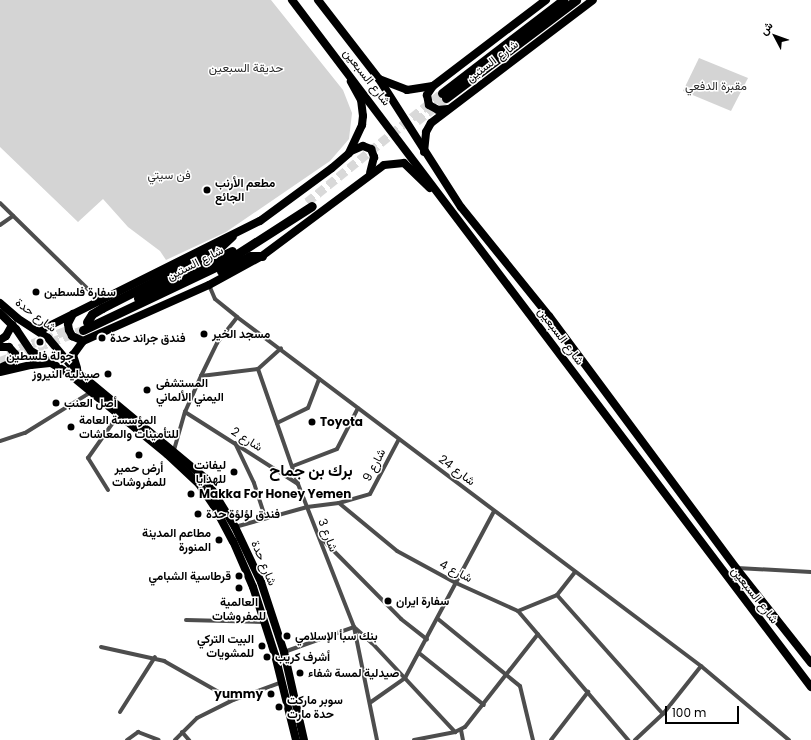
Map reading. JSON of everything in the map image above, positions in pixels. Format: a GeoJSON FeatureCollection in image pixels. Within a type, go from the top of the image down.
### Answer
{"type":"FeatureCollection","features":[{"type":"Feature","properties":{"kind":"highway","name":"شارع الستين"},"geometry":{"type":"LineString","coordinates":[[563,0],[444,96],[576,0]]}},
{"type":"Feature","properties":{"kind":"highway","name":"شارع الستين"},"geometry":{"type":"LineString","coordinates":[[86,326],[242,245],[309,204]]}},
{"type":"Feature","properties":{"kind":"highway"},"geometry":{"type":"LineString","coordinates":[[86,326],[92,314],[218,249],[232,236]]}},
{"type":"Feature","properties":{"kind":"highway"},"geometry":{"type":"LineString","coordinates":[[86,326],[111,324],[244,259],[262,256]]}},
{"type":"Feature","properties":{"kind":"main road","name":"شارع السبعين"},"geometry":{"type":"LineString","coordinates":[[292,0],[424,173],[439,197],[538,325],[811,687]]}},
{"type":"Feature","properties":{"kind":"main road","name":"شارع السبعين"},"geometry":{"type":"LineString","coordinates":[[318,0],[379,79],[424,153],[461,207],[533,295],[736,568],[811,663]]}},
{"type":"Feature","properties":{"kind":"main road","name":"شارع الستين"},"geometry":{"type":"LineString","coordinates":[[379,79],[407,90],[432,86],[546,0]]}},
{"type":"Feature","properties":{"kind":"main road","name":"شارع الستين"},"geometry":{"type":"LineString","coordinates":[[424,153],[427,129],[448,109],[594,0]]}},
{"type":"Feature","properties":{"kind":"main road"},"geometry":{"type":"LineString","coordinates":[[341,63],[361,100],[363,116],[359,134],[349,152]]}},
{"type":"Feature","properties":{"kind":"main road"},"geometry":{"type":"LineString","coordinates":[[432,86],[427,95],[429,105],[438,110],[448,109]]}},
{"type":"Feature","properties":{"kind":"main road"},"geometry":{"type":"LineString","coordinates":[[37,330],[41,330],[232,236],[274,212],[349,152],[363,146],[371,149],[374,157],[370,173]]}},
{"type":"Feature","properties":{"kind":"main road"},"geometry":{"type":"LineString","coordinates":[[78,371],[73,355],[84,341],[209,285],[262,256],[370,173],[384,165],[404,163],[439,197]]}},
{"type":"Feature","properties":{"kind":"main road"},"geometry":{"type":"LineString","coordinates":[[521,304],[530,303],[533,295]]}},
{"type":"Feature","properties":{"kind":"main road","name":"شارع حدة"},"geometry":{"type":"LineString","coordinates":[[0,303],[48,338],[78,371],[174,450],[189,469],[227,528],[264,622],[282,682],[296,740]]}},
{"type":"Feature","properties":{"kind":"main road","name":"شارع حدة"},"geometry":{"type":"LineString","coordinates":[[0,313],[12,325],[31,351],[52,363],[189,469],[205,478],[235,527],[261,582],[284,652],[304,740]]}},
{"type":"Feature","properties":{"kind":"main road"},"geometry":{"type":"LineString","coordinates":[[73,314],[68,324],[69,330],[72,336],[84,341]]}},
{"type":"Feature","properties":{"kind":"main road"},"geometry":{"type":"LineString","coordinates":[[538,325],[540,316],[549,316]]}},
{"type":"Feature","properties":{"kind":"main road"},"geometry":{"type":"LineString","coordinates":[[0,340],[6,336],[12,325]]}},
{"type":"Feature","properties":{"kind":"main road"},"geometry":{"type":"LineString","coordinates":[[0,346],[9,347],[15,354],[11,363],[0,368]]}},
{"type":"Feature","properties":{"kind":"main road"},"geometry":{"type":"LineString","coordinates":[[0,372],[41,363],[52,363]]}},
{"type":"Feature","properties":{"kind":"street"},"geometry":{"type":"LineString","coordinates":[[0,203],[100,300]]}},
{"type":"Feature","properties":{"kind":"street"},"geometry":{"type":"LineString","coordinates":[[0,225],[13,216]]}},
{"type":"Feature","properties":{"kind":"street","name":"شارع 24"},"geometry":{"type":"LineString","coordinates":[[209,285],[215,299],[237,317],[281,348],[494,511],[701,666],[789,740]]}},
{"type":"Feature","properties":{"kind":"street"},"geometry":{"type":"LineString","coordinates":[[174,450],[185,412],[201,376],[217,343],[237,317]]}},
{"type":"Feature","properties":{"kind":"street"},"geometry":{"type":"LineString","coordinates":[[201,376],[258,369],[281,348]]}},
{"type":"Feature","properties":{"kind":"street","name":"شارع 3"},"geometry":{"type":"LineString","coordinates":[[258,369],[298,484],[354,627],[371,702],[377,740]]}},
{"type":"Feature","properties":{"kind":"street"},"geometry":{"type":"LineString","coordinates":[[277,423],[308,408],[320,379]]}},
{"type":"Feature","properties":{"kind":"street"},"geometry":{"type":"LineString","coordinates":[[0,441],[25,433],[91,392]]}},
{"type":"Feature","properties":{"kind":"street"},"geometry":{"type":"LineString","coordinates":[[293,466],[337,449],[358,408]]}},
{"type":"Feature","properties":{"kind":"street","name":"شارع 2"},"geometry":{"type":"LineString","coordinates":[[185,412],[298,484]]}},
{"type":"Feature","properties":{"kind":"street"},"geometry":{"type":"LineString","coordinates":[[108,490],[88,458],[119,414]]}},
{"type":"Feature","properties":{"kind":"street","name":"شارع 9"},"geometry":{"type":"LineString","coordinates":[[340,503],[370,494],[399,439]]}},
{"type":"Feature","properties":{"kind":"street"},"geometry":{"type":"LineString","coordinates":[[235,443],[254,483],[265,517]]}},
{"type":"Feature","properties":{"kind":"street"},"geometry":{"type":"LineString","coordinates":[[235,527],[265,517],[340,503]]}},
{"type":"Feature","properties":{"kind":"street","name":"شارع 4"},"geometry":{"type":"LineString","coordinates":[[340,503],[397,551],[456,583],[518,611],[628,740]]}},
{"type":"Feature","properties":{"kind":"street"},"geometry":{"type":"LineString","coordinates":[[371,702],[405,678],[438,619],[494,511]]}},
{"type":"Feature","properties":{"kind":"street"},"geometry":{"type":"LineString","coordinates":[[317,534],[401,619],[427,639]]}},
{"type":"Feature","properties":{"kind":"street"},"geometry":{"type":"LineString","coordinates":[[736,568],[811,572]]}},
{"type":"Feature","properties":{"kind":"street"},"geometry":{"type":"LineString","coordinates":[[518,611],[557,595],[575,572]]}},
{"type":"Feature","properties":{"kind":"street"},"geometry":{"type":"LineString","coordinates":[[557,595],[663,714]]}},
{"type":"Feature","properties":{"kind":"street"},"geometry":{"type":"LineString","coordinates":[[438,619],[520,686],[533,740]]}},
{"type":"Feature","properties":{"kind":"street"},"geometry":{"type":"LineString","coordinates":[[186,620],[264,622]]}},
{"type":"Feature","properties":{"kind":"street"},"geometry":{"type":"LineString","coordinates":[[284,652],[354,627],[405,678],[455,732]]}},
{"type":"Feature","properties":{"kind":"street"},"geometry":{"type":"LineString","coordinates":[[414,740],[461,730],[484,705],[538,634]]}},
{"type":"Feature","properties":{"kind":"street"},"geometry":{"type":"LineString","coordinates":[[101,647],[155,657],[182,669],[233,700]]}},
{"type":"Feature","properties":{"kind":"street"},"geometry":{"type":"LineString","coordinates":[[419,653],[484,705]]}},
{"type":"Feature","properties":{"kind":"street"},"geometry":{"type":"LineString","coordinates":[[120,712],[155,657]]}},
{"type":"Feature","properties":{"kind":"street"},"geometry":{"type":"LineString","coordinates":[[635,740],[663,714],[701,666]]}},
{"type":"Feature","properties":{"kind":"street"},"geometry":{"type":"LineString","coordinates":[[175,740],[197,718],[233,700],[282,682]]}},
{"type":"Feature","properties":{"kind":"street"},"geometry":{"type":"LineString","coordinates":[[551,740],[588,692]]}},
{"type":"Feature","properties":{"kind":"street"},"geometry":{"type":"LineString","coordinates":[[461,730],[463,740]]}},
{"type":"Feature","properties":{"kind":"street"},"geometry":{"type":"LineString","coordinates":[[127,740],[138,732],[159,740]]}},
{"type":"Feature","properties":{"kind":"street"},"geometry":{"type":"LineString","coordinates":[[182,732],[188,740]]}},
{"type":"Feature","properties":{"kind":"green space","name":"حديقة السبعين"},"geometry":{"type":"Polygon","coordinates":[[[0,0],[271,0],[343,90],[352,113],[349,139],[330,161],[226,232],[166,260],[160,251],[128,227],[103,199],[78,222],[0,147],[0,0]]]}},
{"type":"Feature","properties":{"kind":"green space","name":"مقبرة الدفعي"},"geometry":{"type":"Polygon","coordinates":[[[699,58],[748,78],[731,111],[683,91],[699,58]]]}},
{"type":"Feature","properties":{"kind":"tunnel"},"geometry":{"type":"LineString","coordinates":[[307,202],[442,93]]}},
{"type":"Feature","properties":{"kind":"tunnel"},"geometry":{"type":"LineString","coordinates":[[417,121],[446,98]]}},
{"type":"Feature","properties":{"kind":"tunnel"},"geometry":{"type":"LineString","coordinates":[[7,353],[70,329]]}},
{"type":"Feature","properties":{"kind":"tunnel"},"geometry":{"type":"LineString","coordinates":[[0,361],[83,330]]}},
{"type":"Feature","properties":{"kind":"place","name":"مطعم الأرنب الجائع"},"geometry":{"type":"Point","coordinates":[207,190]}},
{"type":"Feature","properties":{"kind":"place","name":"سفارة فلسطين"},"geometry":{"type":"Point","coordinates":[36,292]}},
{"type":"Feature","properties":{"kind":"place","name":"مسجد الخير"},"geometry":{"type":"Point","coordinates":[204,334]}},
{"type":"Feature","properties":{"kind":"place","name":"فندق جراند حدة"},"geometry":{"type":"Point","coordinates":[102,338]}},
{"type":"Feature","properties":{"kind":"place","name":"جولة فلسطين"},"geometry":{"type":"Point","coordinates":[40,342]}},
{"type":"Feature","properties":{"kind":"place","name":"صيدلية النيروز"},"geometry":{"type":"Point","coordinates":[108,374]}},
{"type":"Feature","properties":{"kind":"place","name":"المستشفى اليمني الألماني"},"geometry":{"type":"Point","coordinates":[147,390]}},
{"type":"Feature","properties":{"kind":"place","name":"أصل العنب"},"geometry":{"type":"Point","coordinates":[56,403]}},
{"type":"Feature","properties":{"kind":"place","name":"Toyota"},"geometry":{"type":"Point","coordinates":[312,422]}},
{"type":"Feature","properties":{"kind":"place","name":"المؤسسة العامة للتأمينات والمعاشات"},"geometry":{"type":"Point","coordinates":[71,427]}},
{"type":"Feature","properties":{"kind":"place","name":"أرض حمير للمفروشات"},"geometry":{"type":"Point","coordinates":[139,455]}},
{"type":"Feature","properties":{"kind":"place","name":"ليفانت للهدايا"},"geometry":{"type":"Point","coordinates":[234,472]}},
{"type":"Feature","properties":{"kind":"place","name":"Makka For Honey Yemen"},"geometry":{"type":"Point","coordinates":[191,494]}},
{"type":"Feature","properties":{"kind":"place","name":"فندق لؤلؤة حدة"},"geometry":{"type":"Point","coordinates":[198,514]}},
{"type":"Feature","properties":{"kind":"place","name":"مطاعم المدينة المنورة"},"geometry":{"type":"Point","coordinates":[219,540]}},
{"type":"Feature","properties":{"kind":"place","name":"قرطاسية الشبامي"},"geometry":{"type":"Point","coordinates":[239,576]}},
{"type":"Feature","properties":{"kind":"place","name":"العالمية للمفروشات"},"geometry":{"type":"Point","coordinates":[239,588]}},
{"type":"Feature","properties":{"kind":"place","name":"سفارة ايران"},"geometry":{"type":"Point","coordinates":[388,601]}},
{"type":"Feature","properties":{"kind":"place","name":"بنك سبأ الإسلامي"},"geometry":{"type":"Point","coordinates":[287,636]}},
{"type":"Feature","properties":{"kind":"place","name":"البيت التركي للمشويات"},"geometry":{"type":"Point","coordinates":[262,646]}},
{"type":"Feature","properties":{"kind":"place","name":"أشرف كريب"},"geometry":{"type":"Point","coordinates":[267,657]}},
{"type":"Feature","properties":{"kind":"place","name":"صيدلية لمسة شفاء"},"geometry":{"type":"Point","coordinates":[300,673]}},
{"type":"Feature","properties":{"kind":"place","name":"yummy"},"geometry":{"type":"Point","coordinates":[271,694]}},
{"type":"Feature","properties":{"kind":"place","name":"سوبر ماركت حدة مارت"},"geometry":{"type":"Point","coordinates":[279,707]}},
{"type":"Feature","properties":{"kind":"district","name":"برك بن جماح"},"geometry":{"type":"Point","coordinates":[311,471]}},
{"type":"Feature","properties":{"kind":"park label","name":"فن سيتي"},"geometry":{"type":"Point","coordinates":[169,175]}}]}
